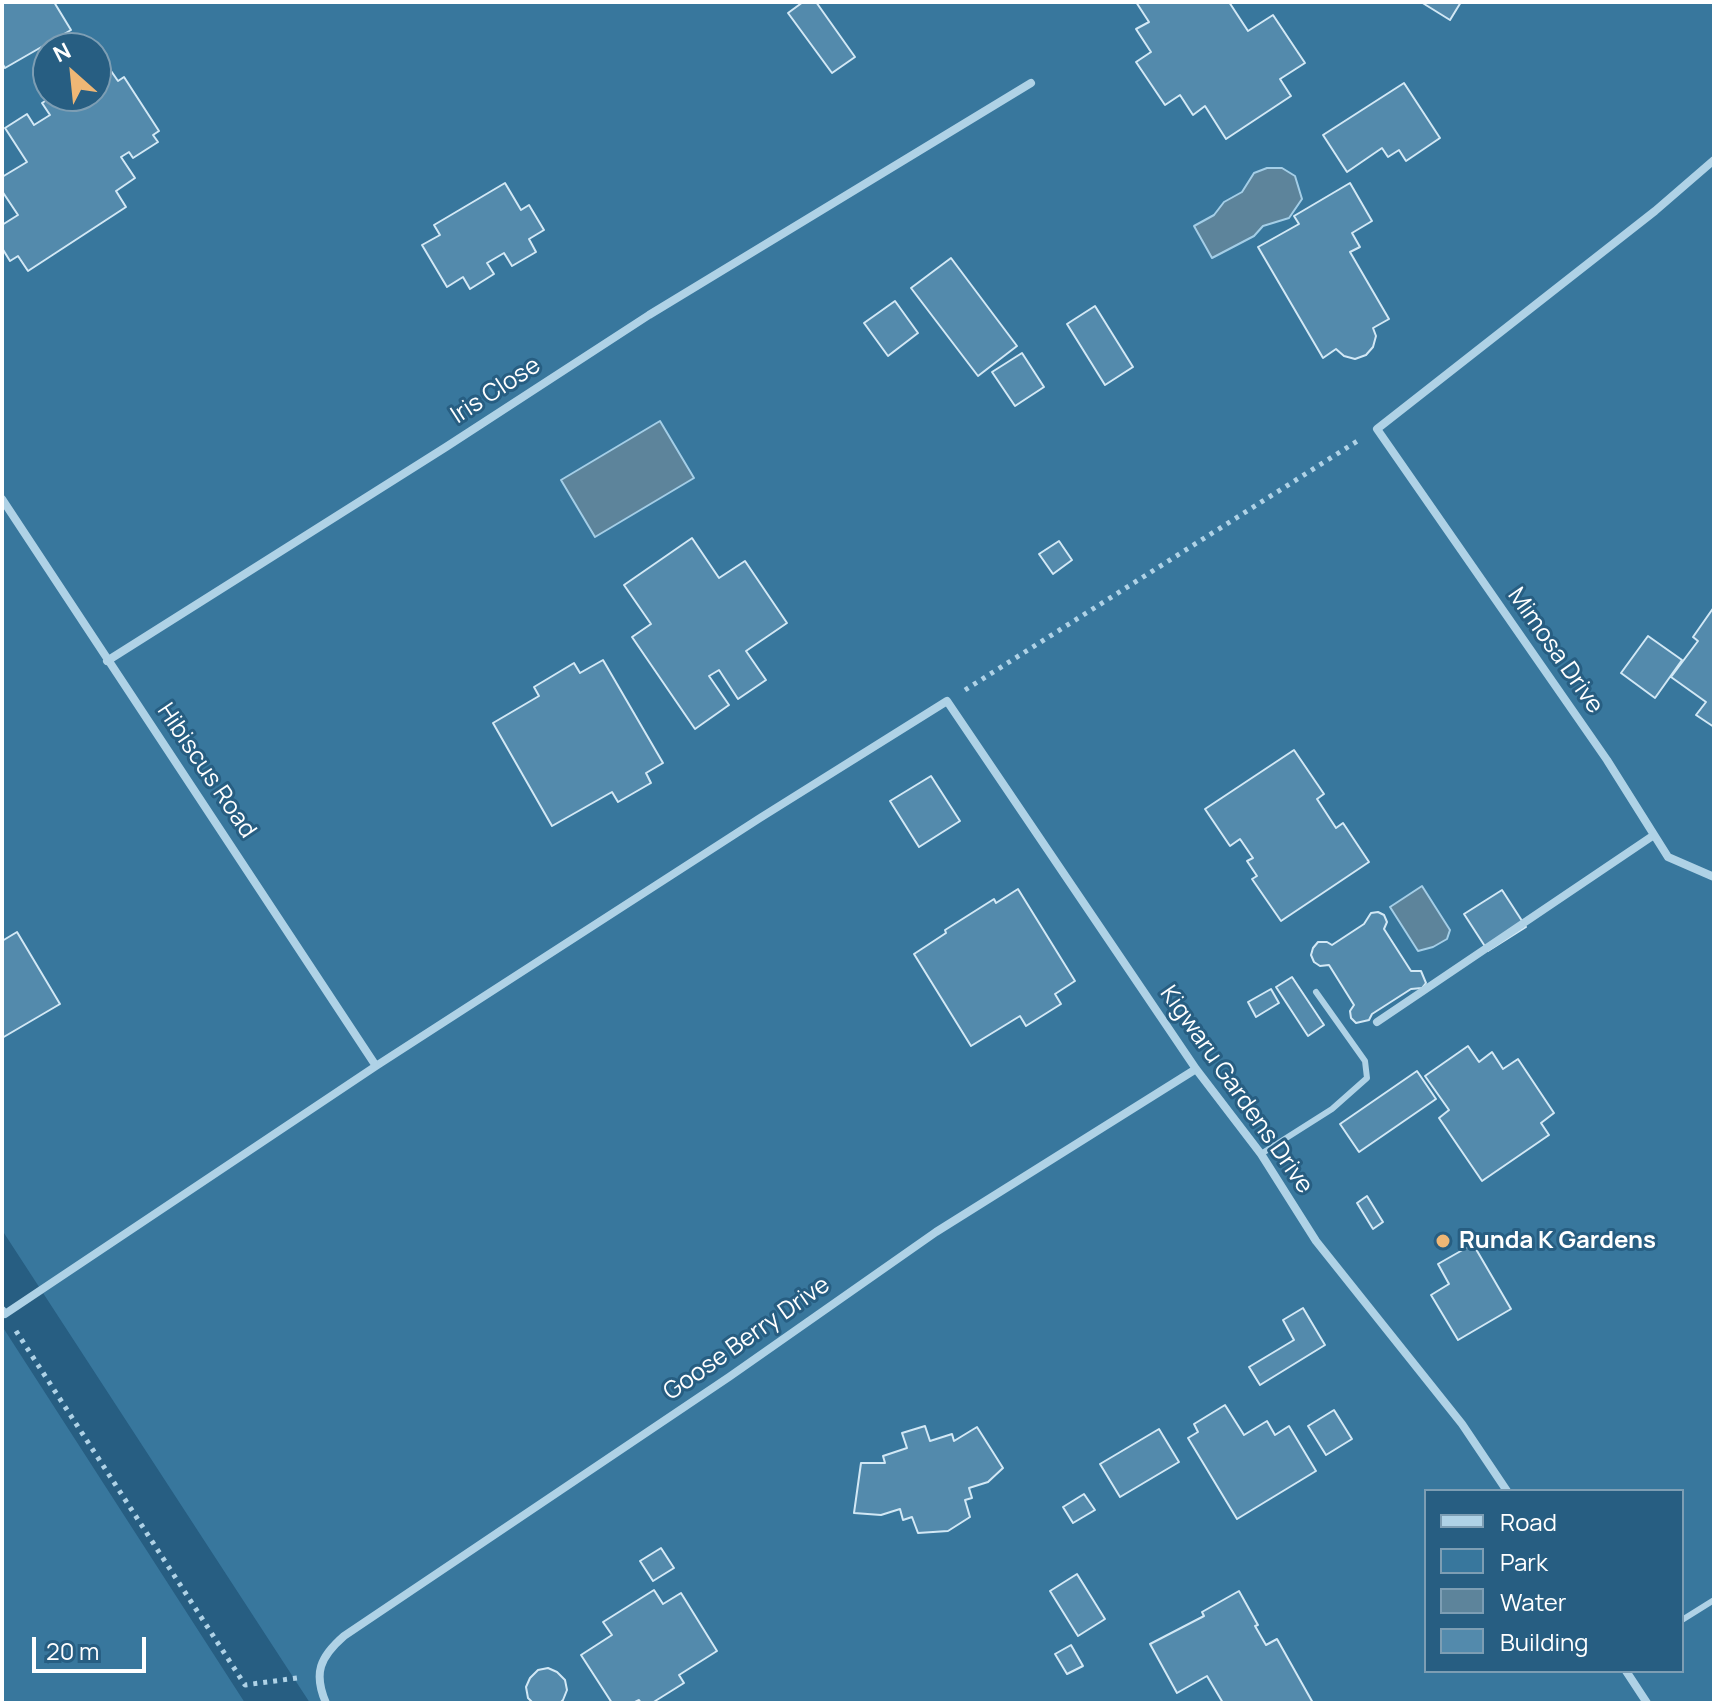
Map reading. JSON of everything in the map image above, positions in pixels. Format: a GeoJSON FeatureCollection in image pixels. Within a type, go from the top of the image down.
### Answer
{"type":"FeatureCollection","features":[{"type":"Feature","properties":{"kind":"street","name":"Iris Close"},"geometry":{"type":"LineString","coordinates":[[107,661],[421,464],[649,315],[906,156],[1031,83]]}},
{"type":"Feature","properties":{"kind":"street"},"geometry":{"type":"LineString","coordinates":[[1377,429],[1655,211],[1714,160]]}},
{"type":"Feature","properties":{"kind":"street","name":"Mimosa Drive"},"geometry":{"type":"LineString","coordinates":[[1377,429],[1607,760],[1668,857],[1714,877]]}},
{"type":"Feature","properties":{"kind":"street","name":"Hibiscus Road"},"geometry":{"type":"LineString","coordinates":[[2,499],[376,1066]]}},
{"type":"Feature","properties":{"kind":"street"},"geometry":{"type":"LineString","coordinates":[[3,1312],[376,1066],[947,701]]}},
{"type":"Feature","properties":{"kind":"street","name":"Kigwaru Gardens Drive"},"geometry":{"type":"LineString","coordinates":[[947,701],[1196,1069],[1261,1154],[1316,1241],[1462,1424],[1506,1489]]}},
{"type":"Feature","properties":{"kind":"street"},"geometry":{"type":"LineString","coordinates":[[1377,1022],[1654,835]]}},
{"type":"Feature","properties":{"kind":"street","name":"Goose Berry Drive"},"geometry":{"type":"LineString","coordinates":[[318,1674],[328,1651],[355,1629],[729,1377],[936,1232],[1196,1069]]}},
{"type":"Feature","properties":{"kind":"street"},"geometry":{"type":"LineString","coordinates":[[1627,1673],[1647,1703]]}},
{"type":"Feature","properties":{"kind":"street"},"geometry":{"type":"LineString","coordinates":[[318,1674],[326,1703]]}},
{"type":"Feature","properties":{"kind":"lane"},"geometry":{"type":"LineString","coordinates":[[1261,1154],[1332,1109],[1367,1078],[1365,1061],[1316,992]]}},
{"type":"Feature","properties":{"kind":"lane"},"geometry":{"type":"LineString","coordinates":[[1684,1619],[1714,1600]]}},
{"type":"Feature","properties":{"kind":"path"},"geometry":{"type":"LineString","coordinates":[[947,701],[1377,429]]}},
{"type":"Feature","properties":{"kind":"path"},"geometry":{"type":"LineString","coordinates":[[3,1312],[245,1685],[318,1674]]}},
{"type":"Feature","properties":{"kind":"green space"},"geometry":{"type":"Polygon","coordinates":[[[2,2],[1714,2],[1714,1703],[310,1703],[2,1230],[2,2]]]}},
{"type":"Feature","properties":{"kind":"green space"},"geometry":{"type":"Polygon","coordinates":[[[2,1326],[245,1703],[2,1703],[2,1326]]]}},
{"type":"Feature","properties":{"kind":"water"},"geometry":{"type":"Polygon","coordinates":[[[1267,168],[1282,168],[1295,176],[1302,199],[1289,218],[1263,226],[1254,236],[1212,258],[1194,226],[1214,215],[1224,202],[1242,192],[1254,173],[1267,168]]]}},
{"type":"Feature","properties":{"kind":"water"},"geometry":{"type":"Polygon","coordinates":[[[660,421],[694,478],[595,537],[561,480],[660,421]]]}},
{"type":"Feature","properties":{"kind":"water"},"geometry":{"type":"Polygon","coordinates":[[[1422,886],[1450,930],[1447,939],[1418,951],[1390,907],[1422,886]]]}},
{"type":"Feature","properties":{"kind":"building"},"geometry":{"type":"Polygon","coordinates":[[[2,2],[54,2],[71,30],[32,32],[32,52],[5,68],[2,63],[2,2]]]}},
{"type":"Feature","properties":{"kind":"building"},"geometry":{"type":"Polygon","coordinates":[[[803,2],[816,2],[855,57],[832,73],[788,13],[803,2]]]}},
{"type":"Feature","properties":{"kind":"building"},"geometry":{"type":"Polygon","coordinates":[[[1136,2],[1229,2],[1248,31],[1273,15],[1305,63],[1280,79],[1291,96],[1226,139],[1205,106],[1193,115],[1180,95],[1165,105],[1136,62],[1151,52],[1136,29],[1149,22],[1136,2]]]}},
{"type":"Feature","properties":{"kind":"building"},"geometry":{"type":"Polygon","coordinates":[[[1421,2],[1461,2],[1450,20],[1421,2]]]}},
{"type":"Feature","properties":{"kind":"building"},"geometry":{"type":"Polygon","coordinates":[[[112,72],[118,81],[124,77],[159,131],[153,135],[158,142],[133,158],[129,152],[121,157],[135,178],[116,191],[126,207],[28,271],[18,256],[10,261],[2,248],[2,225],[18,215],[2,191],[2,177],[27,162],[5,128],[27,114],[34,125],[50,115],[48,112],[112,112],[112,72]]]}},
{"type":"Feature","properties":{"kind":"building"},"geometry":{"type":"Polygon","coordinates":[[[1404,83],[1440,138],[1406,161],[1399,150],[1388,157],[1382,148],[1347,172],[1323,135],[1404,83]]]}},
{"type":"Feature","properties":{"kind":"building"},"geometry":{"type":"Polygon","coordinates":[[[505,183],[521,210],[529,205],[544,230],[529,239],[536,252],[512,266],[504,253],[487,263],[494,274],[470,289],[463,277],[447,287],[422,245],[440,235],[434,225],[505,183]]]}},
{"type":"Feature","properties":{"kind":"building"},"geometry":{"type":"Polygon","coordinates":[[[1350,183],[1372,221],[1352,233],[1360,247],[1350,252],[1389,319],[1373,328],[1376,336],[1373,347],[1366,355],[1355,359],[1344,356],[1336,349],[1323,358],[1258,247],[1299,224],[1294,216],[1350,183]]]}},
{"type":"Feature","properties":{"kind":"building"},"geometry":{"type":"Polygon","coordinates":[[[951,258],[1017,346],[978,376],[911,288],[951,258]]]}},
{"type":"Feature","properties":{"kind":"building"},"geometry":{"type":"Polygon","coordinates":[[[895,301],[918,333],[888,356],[864,323],[895,301]]]}},
{"type":"Feature","properties":{"kind":"building"},"geometry":{"type":"Polygon","coordinates":[[[1095,306],[1133,367],[1105,385],[1067,324],[1095,306]]]}},
{"type":"Feature","properties":{"kind":"building"},"geometry":{"type":"Polygon","coordinates":[[[1022,353],[1044,387],[1015,406],[992,372],[1022,353]]]}},
{"type":"Feature","properties":{"kind":"building"},"geometry":{"type":"Polygon","coordinates":[[[692,538],[719,578],[745,561],[787,623],[746,651],[766,680],[738,699],[719,670],[709,676],[729,705],[695,729],[632,637],[651,624],[624,585],[692,538]]]}},
{"type":"Feature","properties":{"kind":"building"},"geometry":{"type":"Polygon","coordinates":[[[1059,541],[1072,560],[1053,574],[1039,554],[1059,541]]]}},
{"type":"Feature","properties":{"kind":"building"},"geometry":{"type":"Polygon","coordinates":[[[1714,607],[1714,727],[1696,715],[1706,702],[1671,677],[1698,641],[1693,637],[1714,607]]]}},
{"type":"Feature","properties":{"kind":"building"},"geometry":{"type":"Polygon","coordinates":[[[1648,636],[1682,660],[1655,698],[1621,673],[1648,636]]]}},
{"type":"Feature","properties":{"kind":"building"},"geometry":{"type":"Polygon","coordinates":[[[603,660],[663,763],[646,773],[651,783],[618,802],[612,792],[552,826],[493,723],[539,696],[534,687],[574,663],[580,673],[603,660]]]}},
{"type":"Feature","properties":{"kind":"building"},"geometry":{"type":"Polygon","coordinates":[[[1294,750],[1324,794],[1317,799],[1336,828],[1343,823],[1369,862],[1281,921],[1252,879],[1257,876],[1247,861],[1253,858],[1240,839],[1230,846],[1205,809],[1294,750]]]}},
{"type":"Feature","properties":{"kind":"building"},"geometry":{"type":"Polygon","coordinates":[[[931,776],[960,821],[919,847],[890,801],[931,776]]]}},
{"type":"Feature","properties":{"kind":"building"},"geometry":{"type":"Polygon","coordinates":[[[1018,889],[1075,981],[1055,994],[1061,1004],[1026,1026],[1020,1016],[971,1046],[914,954],[994,899],[996,903],[1018,889]]]}},
{"type":"Feature","properties":{"kind":"building"},"geometry":{"type":"Polygon","coordinates":[[[1502,890],[1526,927],[1488,951],[1464,914],[1502,890]]]}},
{"type":"Feature","properties":{"kind":"building"},"geometry":{"type":"Polygon","coordinates":[[[1371,913],[1384,915],[1387,922],[1384,929],[1411,971],[1421,971],[1426,983],[1372,1014],[1369,1020],[1356,1023],[1350,1011],[1354,1005],[1329,965],[1320,966],[1311,955],[1318,942],[1332,945],[1364,924],[1371,913]]]}},
{"type":"Feature","properties":{"kind":"building"},"geometry":{"type":"Polygon","coordinates":[[[17,932],[60,1004],[2,1038],[2,941],[17,932]]]}},
{"type":"Feature","properties":{"kind":"building"},"geometry":{"type":"Polygon","coordinates":[[[1292,977],[1324,1025],[1308,1036],[1276,987],[1292,977]]]}},
{"type":"Feature","properties":{"kind":"building"},"geometry":{"type":"Polygon","coordinates":[[[1271,989],[1279,1003],[1256,1017],[1248,1002],[1271,989]]]}},
{"type":"Feature","properties":{"kind":"building"},"geometry":{"type":"Polygon","coordinates":[[[1468,1046],[1479,1062],[1492,1052],[1503,1069],[1518,1059],[1554,1113],[1541,1123],[1549,1135],[1482,1181],[1439,1118],[1449,1110],[1425,1076],[1468,1046]]]}},
{"type":"Feature","properties":{"kind":"building"},"geometry":{"type":"Polygon","coordinates":[[[1417,1071],[1436,1099],[1359,1152],[1340,1124],[1417,1071]]]}},
{"type":"Feature","properties":{"kind":"building"},"geometry":{"type":"Polygon","coordinates":[[[1367,1196],[1383,1222],[1373,1229],[1357,1203],[1367,1196]]]}},
{"type":"Feature","properties":{"kind":"building"},"geometry":{"type":"Polygon","coordinates":[[[1473,1244],[1511,1309],[1458,1340],[1431,1295],[1449,1284],[1438,1264],[1473,1244]]]}},
{"type":"Feature","properties":{"kind":"building"},"geometry":{"type":"Polygon","coordinates":[[[1303,1308],[1325,1345],[1260,1385],[1249,1367],[1294,1340],[1283,1320],[1303,1308]]]}},
{"type":"Feature","properties":{"kind":"building"},"geometry":{"type":"Polygon","coordinates":[[[1225,1405],[1244,1435],[1267,1421],[1275,1435],[1289,1426],[1316,1471],[1237,1519],[1188,1438],[1198,1432],[1194,1424],[1225,1405]]]}},
{"type":"Feature","properties":{"kind":"building"},"geometry":{"type":"Polygon","coordinates":[[[1334,1410],[1352,1439],[1326,1455],[1308,1426],[1334,1410]]]}},
{"type":"Feature","properties":{"kind":"building"},"geometry":{"type":"Polygon","coordinates":[[[925,1426],[930,1441],[952,1434],[954,1441],[977,1427],[1003,1468],[988,1482],[969,1488],[972,1498],[965,1500],[970,1517],[948,1531],[918,1533],[912,1517],[903,1520],[900,1509],[881,1515],[854,1513],[861,1463],[885,1463],[883,1456],[907,1448],[902,1433],[925,1426]]]}},
{"type":"Feature","properties":{"kind":"building"},"geometry":{"type":"Polygon","coordinates":[[[1159,1429],[1179,1462],[1120,1497],[1100,1464],[1159,1429]]]}},
{"type":"Feature","properties":{"kind":"building"},"geometry":{"type":"Polygon","coordinates":[[[1084,1494],[1095,1510],[1073,1523],[1063,1507],[1084,1494]]]}},
{"type":"Feature","properties":{"kind":"building"},"geometry":{"type":"Polygon","coordinates":[[[661,1548],[674,1568],[653,1581],[640,1561],[661,1548]]]}},
{"type":"Feature","properties":{"kind":"building"},"geometry":{"type":"Polygon","coordinates":[[[1077,1574],[1105,1619],[1078,1636],[1050,1591],[1077,1574]]]}},
{"type":"Feature","properties":{"kind":"building"},"geometry":{"type":"Polygon","coordinates":[[[654,1590],[663,1604],[681,1593],[717,1651],[679,1675],[684,1683],[652,1703],[641,1703],[639,1700],[612,1703],[581,1655],[612,1635],[603,1622],[654,1590]]]}},
{"type":"Feature","properties":{"kind":"building"},"geometry":{"type":"Polygon","coordinates":[[[1239,1591],[1266,1645],[1277,1639],[1313,1703],[1223,1703],[1207,1676],[1177,1693],[1150,1644],[1204,1616],[1202,1612],[1239,1591]]]}},
{"type":"Feature","properties":{"kind":"building"},"geometry":{"type":"Polygon","coordinates":[[[1071,1645],[1083,1666],[1067,1674],[1055,1654],[1071,1645]]]}},
{"type":"Feature","properties":{"kind":"building"},"geometry":{"type":"Polygon","coordinates":[[[548,1668],[565,1680],[567,1690],[563,1700],[560,1703],[533,1703],[528,1698],[526,1687],[538,1670],[548,1668]]]}},
{"type":"Feature","properties":{"kind":"place","name":"Runda K Gardens"},"geometry":{"type":"Point","coordinates":[1443,1241]}}]}
